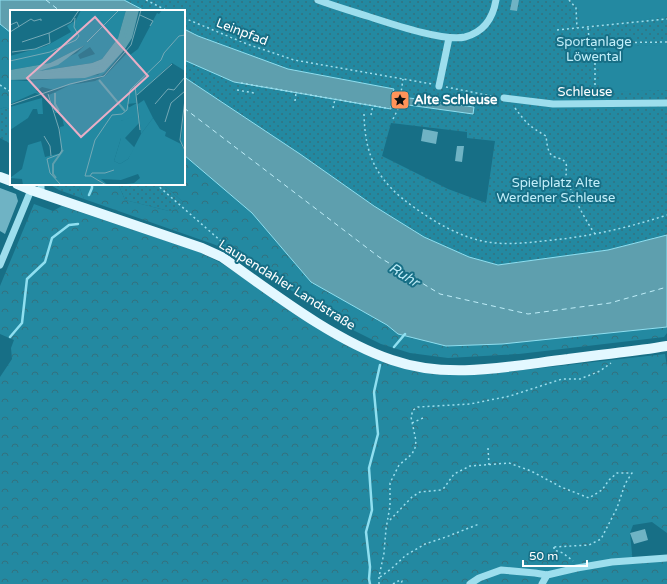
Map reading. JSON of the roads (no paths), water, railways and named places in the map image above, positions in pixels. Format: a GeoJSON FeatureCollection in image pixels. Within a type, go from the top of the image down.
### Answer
{"type":"FeatureCollection","features":[{"type":"Feature","properties":{"kind":"main road"},"geometry":{"type":"LineString","coordinates":[[0,177],[10,181]]}},
{"type":"Feature","properties":{"kind":"main road","name":"Laupendahler Landstraße"},"geometry":{"type":"LineString","coordinates":[[21,185],[38,189],[202,248],[222,257],[331,331],[376,354],[415,366],[448,370],[485,370],[667,346]]}},
{"type":"Feature","properties":{"kind":"street"},"geometry":{"type":"LineString","coordinates":[[318,0],[400,26],[449,38],[465,37],[480,31],[492,17],[496,0]]}},
{"type":"Feature","properties":{"kind":"street"},"geometry":{"type":"LineString","coordinates":[[439,86],[449,38]]}},
{"type":"Feature","properties":{"kind":"street","name":"Schleuse"},"geometry":{"type":"LineString","coordinates":[[506,98],[553,104],[667,103]]}},
{"type":"Feature","properties":{"kind":"street"},"geometry":{"type":"LineString","coordinates":[[0,265],[38,189]]}},
{"type":"Feature","properties":{"kind":"street"},"geometry":{"type":"LineString","coordinates":[[470,584],[479,578],[501,570],[547,575],[612,562],[667,558]]}},
{"type":"Feature","properties":{"kind":"street"},"geometry":{"type":"LineString","coordinates":[[542,584],[547,575]]}},
{"type":"Feature","properties":{"kind":"water"},"geometry":{"type":"Polygon","coordinates":[[[0,0],[124,0],[143,10],[10,10],[10,32],[0,24],[0,0]]]}},
{"type":"Feature","properties":{"kind":"water"},"geometry":{"type":"Polygon","coordinates":[[[185,30],[198,36],[288,69],[394,89],[393,93],[395,96],[474,107],[473,114],[394,103],[391,106],[391,109],[234,82],[185,60],[185,30]]]}},
{"type":"Feature","properties":{"kind":"water","name":"Ruhr"},"geometry":{"type":"Polygon","coordinates":[[[185,78],[300,154],[374,206],[424,237],[469,257],[498,265],[608,250],[667,235],[667,327],[502,344],[446,346],[398,334],[387,325],[311,282],[252,213],[185,156],[185,78]]]}},
{"type":"Feature","properties":{"kind":"waterway"},"geometry":{"type":"LineString","coordinates":[[89,195],[92,185]]}},
{"type":"Feature","properties":{"kind":"waterway"},"geometry":{"type":"LineString","coordinates":[[10,337],[22,323],[27,279],[45,262],[52,238],[69,225],[78,224]]}},
{"type":"Feature","properties":{"kind":"waterway"},"geometry":{"type":"LineString","coordinates":[[394,347],[405,334]]}},
{"type":"Feature","properties":{"kind":"waterway"},"geometry":{"type":"LineString","coordinates":[[370,584],[370,567],[366,532],[372,510],[369,468],[378,434],[374,392],[380,365]]}},
{"type":"Feature","properties":{"kind":"place","name":"Alte Schleuse"},"geometry":{"type":"Point","coordinates":[400,100]}},
{"type":"Feature","properties":{"kind":"park label","name":"Sportanlage Löwental"},"geometry":{"type":"Point","coordinates":[594,50]}},
{"type":"Feature","properties":{"kind":"park label","name":"Spielplatz Alte Werdener Schleuse"},"geometry":{"type":"Point","coordinates":[556,190]}}]}
